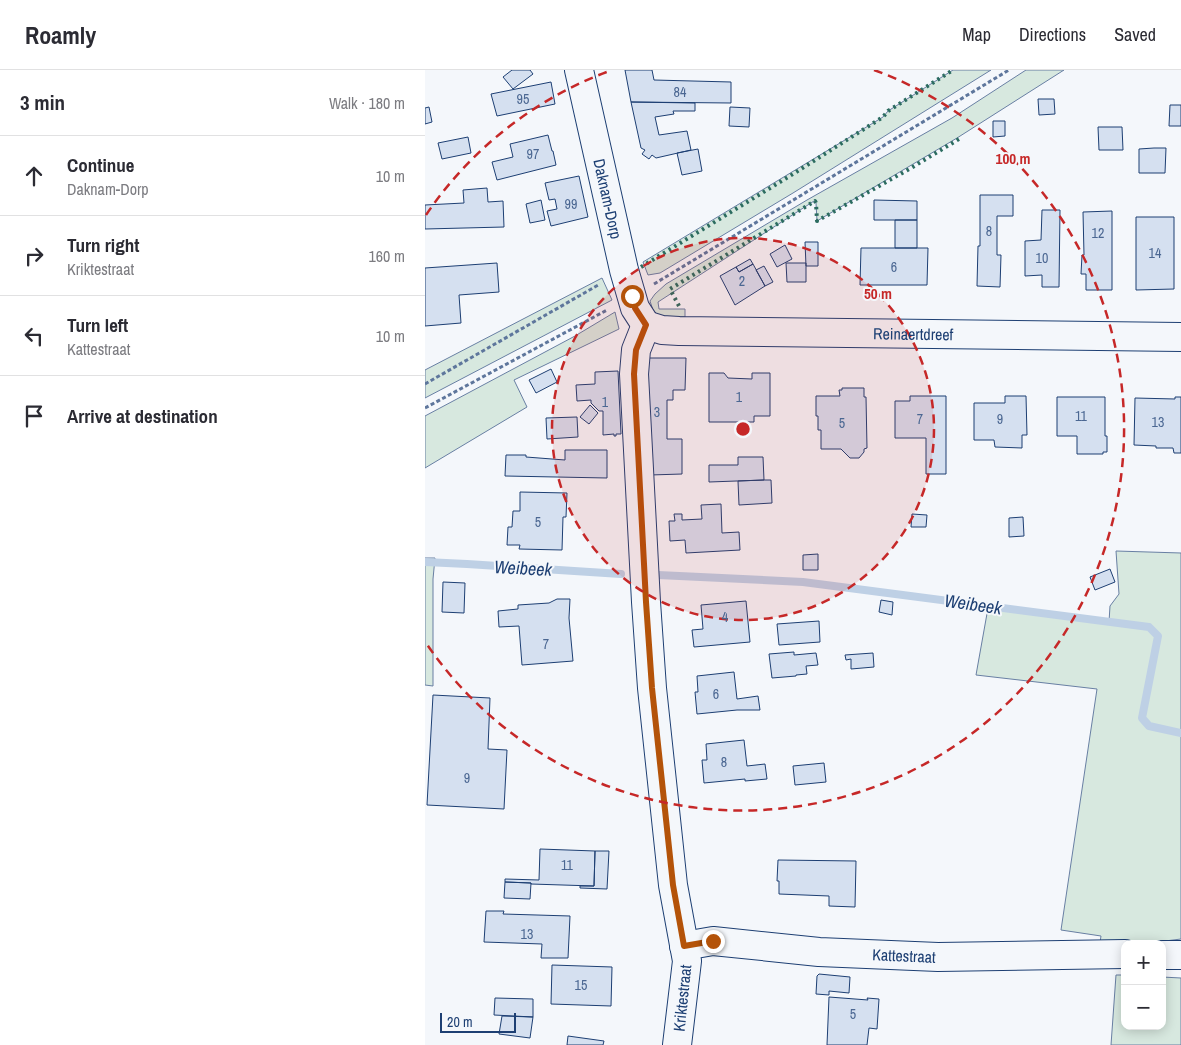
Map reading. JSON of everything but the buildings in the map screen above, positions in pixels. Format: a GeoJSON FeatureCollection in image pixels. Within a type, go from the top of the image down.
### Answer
{"type":"FeatureCollection","features":[{"type":"Feature","properties":{"kind":"street","name":"Daknam-Dorp"},"geometry":{"type":"LineString","coordinates":[[579,70],[624,270],[635,308],[646,325]]}},
{"type":"Feature","properties":{"kind":"street","name":"Reinaertdreef"},"geometry":{"type":"LineString","coordinates":[[646,325],[662,330],[679,331],[1181,337]]}},
{"type":"Feature","properties":{"kind":"street","name":"Kriktestraat"},"geometry":{"type":"LineString","coordinates":[[646,325],[636,350],[634,374],[652,688],[672,875],[687,961],[677,1045]]}},
{"type":"Feature","properties":{"kind":"street","name":"Kattestraat"},"geometry":{"type":"LineString","coordinates":[[684,946],[713,941],[819,952],[938,958],[1121,954]]}},
{"type":"Feature","properties":{"kind":"street"},"geometry":{"type":"LineString","coordinates":[[1166,954],[1181,955]]}},
{"type":"Feature","properties":{"kind":"path"},"geometry":{"type":"LineString","coordinates":[[425,408],[632,296],[1009,70]]}},
{"type":"Feature","properties":{"kind":"path"},"geometry":{"type":"LineString","coordinates":[[425,384],[624,270]]}},
{"type":"Feature","properties":{"kind":"shaded area"},"geometry":{"type":"Polygon","coordinates":[[[953,70],[991,70],[660,273],[648,275],[643,262],[883,117],[888,111],[953,70]]]}},
{"type":"Feature","properties":{"kind":"shaded area"},"geometry":{"type":"Polygon","coordinates":[[[1026,70],[1064,70],[957,138],[817,221],[816,203],[814,201],[658,302],[659,309],[685,309],[685,317],[659,316],[653,310],[650,301],[666,284],[807,200],[952,118],[1026,70]]]}},
{"type":"Feature","properties":{"kind":"shaded area"},"geometry":{"type":"Polygon","coordinates":[[[602,278],[612,300],[425,398],[425,370],[602,278]]]}},
{"type":"Feature","properties":{"kind":"shaded area"},"geometry":{"type":"Polygon","coordinates":[[[615,312],[619,329],[514,380],[527,407],[425,468],[425,416],[575,336],[615,312]]]}},
{"type":"Feature","properties":{"kind":"shaded area"},"geometry":{"type":"Polygon","coordinates":[[[1116,551],[1181,553],[1181,939],[1166,941],[1121,940],[1121,945],[1099,949],[1101,936],[1061,930],[1097,689],[976,675],[988,608],[1109,622],[1110,606],[1119,594],[1116,551]]]}},
{"type":"Feature","properties":{"kind":"shaded area"},"geometry":{"type":"Polygon","coordinates":[[[425,558],[435,558],[433,579],[433,686],[425,685],[425,558]]]}},
{"type":"Feature","properties":{"kind":"shaded area"},"geometry":{"type":"Polygon","coordinates":[[[1116,975],[1121,975],[1121,1030],[1166,1030],[1166,977],[1181,978],[1181,1045],[1111,1045],[1116,975]]]}},
{"type":"Feature","properties":{"kind":"waterway","name":"Weibeek"},"geometry":{"type":"LineString","coordinates":[[425,562],[621,574]]}},
{"type":"Feature","properties":{"kind":"waterway","name":"Weibeek"},"geometry":{"type":"LineString","coordinates":[[658,575],[803,582],[1149,627],[1158,636],[1142,718],[1149,726],[1181,733]]}},
{"type":"Feature","properties":{"kind":"hedge"},"geometry":{"type":"LineString","coordinates":[[641,267],[793,174],[953,70]]}},
{"type":"Feature","properties":{"kind":"hedge"},"geometry":{"type":"LineString","coordinates":[[679,306],[670,289],[815,201],[817,221],[959,139]]}},
{"type":"Feature","properties":{"kind":"route"},"geometry":{"type":"LineString","coordinates":[[632,296],[635,308],[646,325],[636,350],[634,374],[652,688],[673,885],[684,946],[713,941]]}}]}
